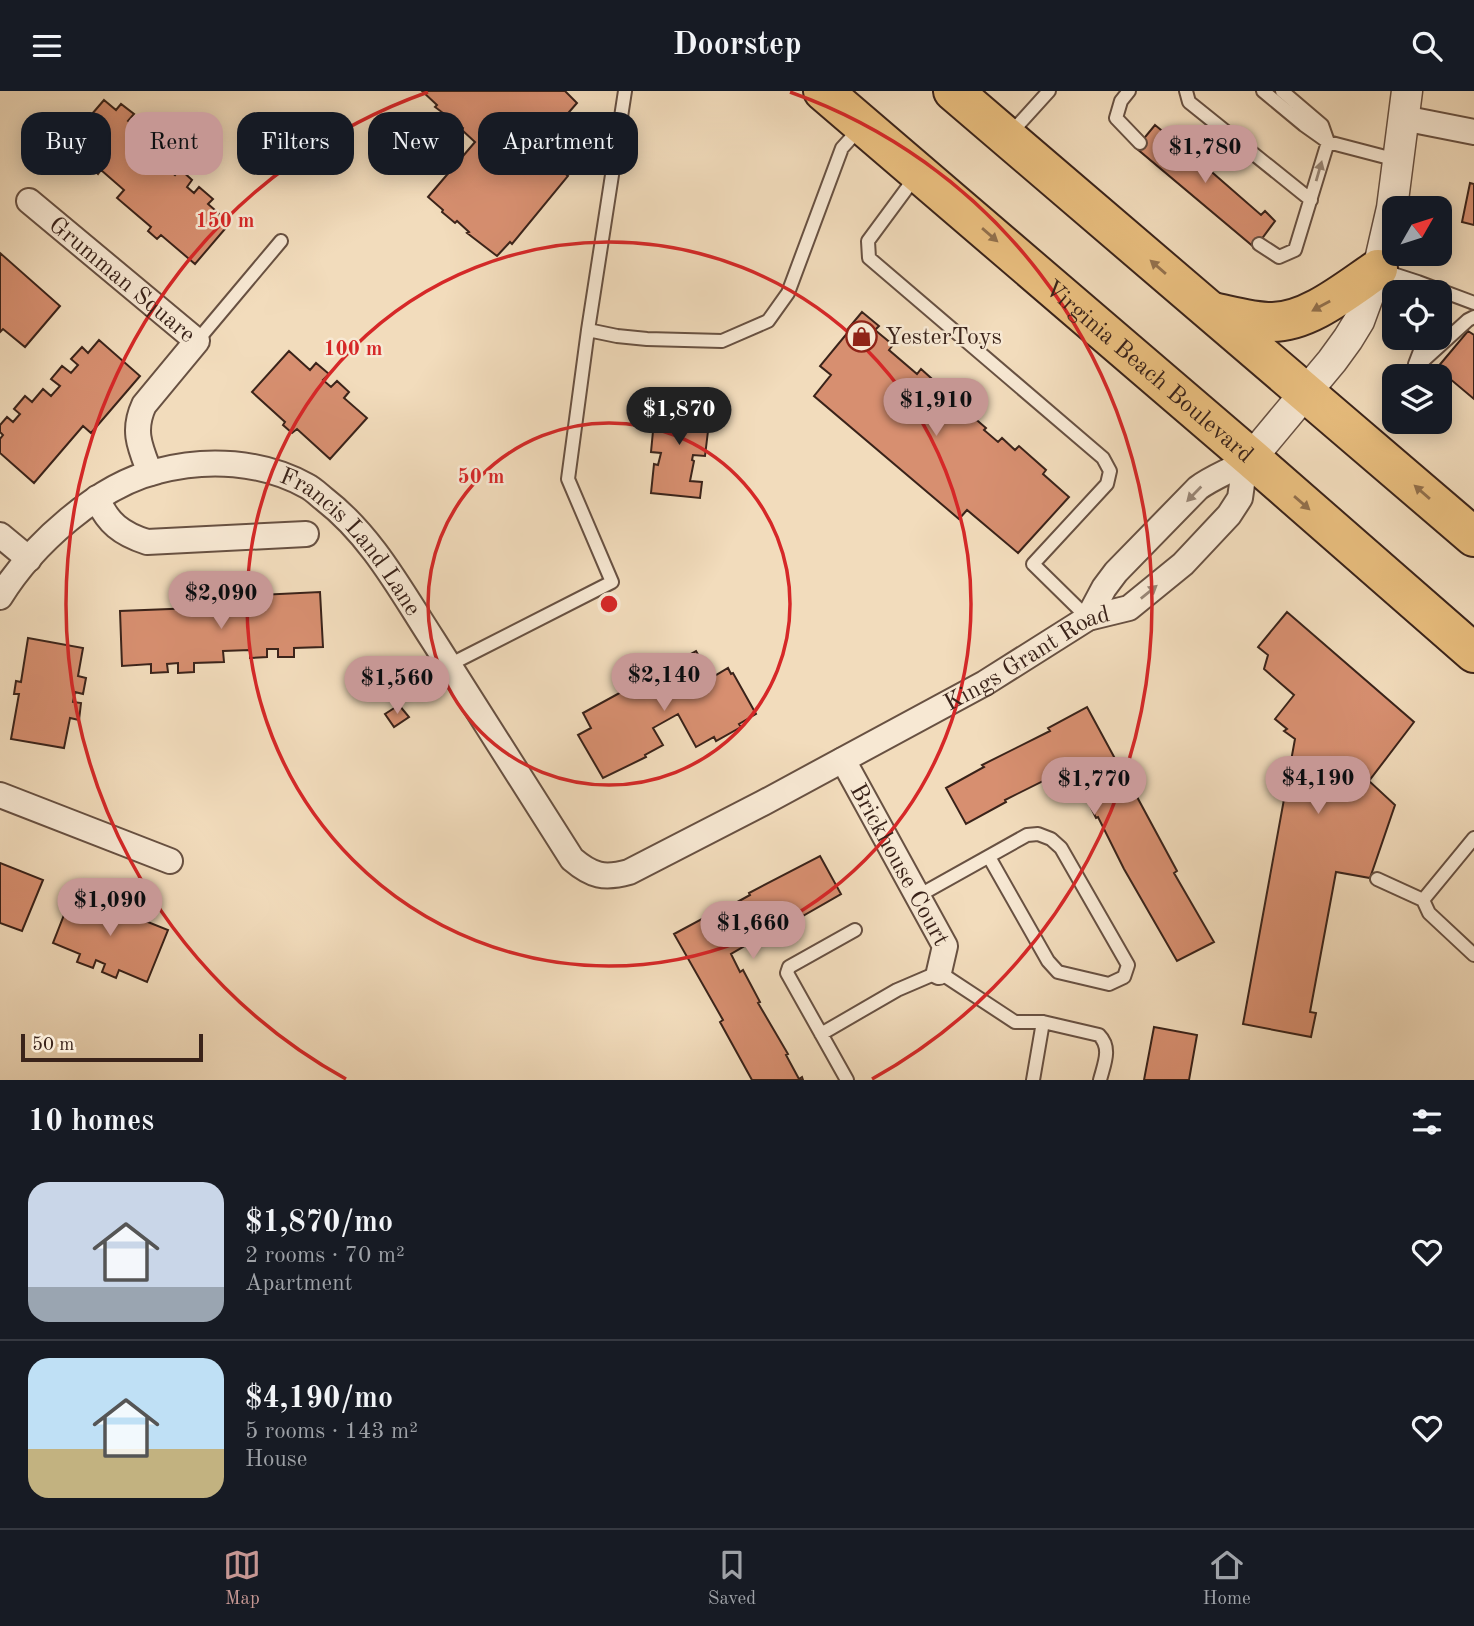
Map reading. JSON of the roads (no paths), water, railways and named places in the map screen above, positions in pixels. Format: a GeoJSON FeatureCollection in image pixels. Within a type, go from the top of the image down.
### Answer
{"type":"FeatureCollection","features":[{"type":"Feature","properties":{"kind":"main road","name":"Virginia Beach Boulevard"},"geometry":{"type":"LineString","coordinates":[[823,91],[1474,653]]}},
{"type":"Feature","properties":{"kind":"main road"},"geometry":{"type":"LineString","coordinates":[[953,91],[1474,537]]}},
{"type":"Feature","properties":{"kind":"main road"},"geometry":{"type":"LineString","coordinates":[[1210,312],[1253,320],[1290,320],[1337,297],[1378,269]]}},
{"type":"Feature","properties":{"kind":"street"},"geometry":{"type":"LineString","coordinates":[[1405,104],[1474,132]]}},
{"type":"Feature","properties":{"kind":"street","name":"Kings Grant Road"},"geometry":{"type":"LineString","coordinates":[[723,824],[985,683],[1088,618],[1129,608],[1183,564],[1234,509],[1240,498],[1243,477],[1251,458],[1306,394],[1359,321],[1378,269],[1392,208],[1405,104]]}},
{"type":"Feature","properties":{"kind":"street","name":"Grumman Square"},"geometry":{"type":"LineString","coordinates":[[29,201],[197,341],[144,405],[138,417],[139,444],[150,473]]}},
{"type":"Feature","properties":{"kind":"street"},"geometry":{"type":"LineString","coordinates":[[1088,618],[1116,572],[1198,488],[1251,458]]}},
{"type":"Feature","properties":{"kind":"street","name":"Francis Land Lane"},"geometry":{"type":"LineString","coordinates":[[0,597],[29,559],[63,524],[97,498],[125,482],[181,465],[243,465],[277,473],[308,486],[339,510],[365,538],[572,859],[585,870],[600,876],[629,872],[723,824]]}},
{"type":"Feature","properties":{"kind":"street"},"geometry":{"type":"LineString","coordinates":[[97,498],[102,510],[114,525],[129,536],[147,542],[306,534]]}},
{"type":"Feature","properties":{"kind":"street"},"geometry":{"type":"LineString","coordinates":[[0,535],[29,559]]}},
{"type":"Feature","properties":{"kind":"street","name":"Brickhouse Court"},"geometry":{"type":"LineString","coordinates":[[843,760],[945,946],[939,972]]}},
{"type":"Feature","properties":{"kind":"street"},"geometry":{"type":"LineString","coordinates":[[0,795],[170,861]]}},
{"type":"Feature","properties":{"kind":"lane"},"geometry":{"type":"LineString","coordinates":[[449,665],[612,582],[568,479],[625,91]]}},
{"type":"Feature","properties":{"kind":"lane"},"geometry":{"type":"LineString","coordinates":[[1007,137],[1049,91]]}},
{"type":"Feature","properties":{"kind":"lane"},"geometry":{"type":"LineString","coordinates":[[1129,91],[1121,101],[1116,118],[1140,143]]}},
{"type":"Feature","properties":{"kind":"lane"},"geometry":{"type":"LineString","coordinates":[[1186,91],[1189,102],[1311,200]]}},
{"type":"Feature","properties":{"kind":"lane"},"geometry":{"type":"LineString","coordinates":[[1263,91],[1328,142],[1399,160]]}},
{"type":"Feature","properties":{"kind":"lane"},"geometry":{"type":"LineString","coordinates":[[1259,244],[1279,257],[1295,250],[1328,142],[1322,125],[1282,91]]}},
{"type":"Feature","properties":{"kind":"lane"},"geometry":{"type":"LineString","coordinates":[[589,330],[647,339],[722,341],[768,321],[788,293],[842,148],[862,125]]}},
{"type":"Feature","properties":{"kind":"lane"},"geometry":{"type":"LineString","coordinates":[[918,173],[868,241],[869,258],[1103,458],[1111,471],[1107,484],[1033,564],[1088,618]]}},
{"type":"Feature","properties":{"kind":"lane"},"geometry":{"type":"LineString","coordinates":[[197,341],[281,241]]}},
{"type":"Feature","properties":{"kind":"lane"},"geometry":{"type":"LineString","coordinates":[[1378,269],[1404,280]]}},
{"type":"Feature","properties":{"kind":"lane"},"geometry":{"type":"LineString","coordinates":[[1452,296],[1474,303]]}},
{"type":"Feature","properties":{"kind":"lane"},"geometry":{"type":"LineString","coordinates":[[1422,364],[1474,317]]}},
{"type":"Feature","properties":{"kind":"lane"},"geometry":{"type":"LineString","coordinates":[[918,896],[1027,835],[1038,834],[1051,839],[1061,849],[1128,965],[1124,977],[1109,984],[1058,972],[1048,961],[989,857]]}},
{"type":"Feature","properties":{"kind":"lane"},"geometry":{"type":"LineString","coordinates":[[1423,899],[1474,838]]}},
{"type":"Feature","properties":{"kind":"lane"},"geometry":{"type":"LineString","coordinates":[[1377,879],[1423,899],[1429,913],[1474,955]]}},
{"type":"Feature","properties":{"kind":"lane"},"geometry":{"type":"LineString","coordinates":[[847,1080],[787,973],[789,967],[855,930]]}},
{"type":"Feature","properties":{"kind":"lane"},"geometry":{"type":"LineString","coordinates":[[821,1034],[897,990],[939,972],[1015,1023],[1042,1022],[1099,1035],[1105,1041],[1107,1049],[1100,1080]]}},
{"type":"Feature","properties":{"kind":"lane"},"geometry":{"type":"LineString","coordinates":[[1032,1080],[1042,1022]]}},
{"type":"Feature","properties":{"kind":"place","name":"YesterToys"},"geometry":{"type":"Point","coordinates":[862,336]}}]}
